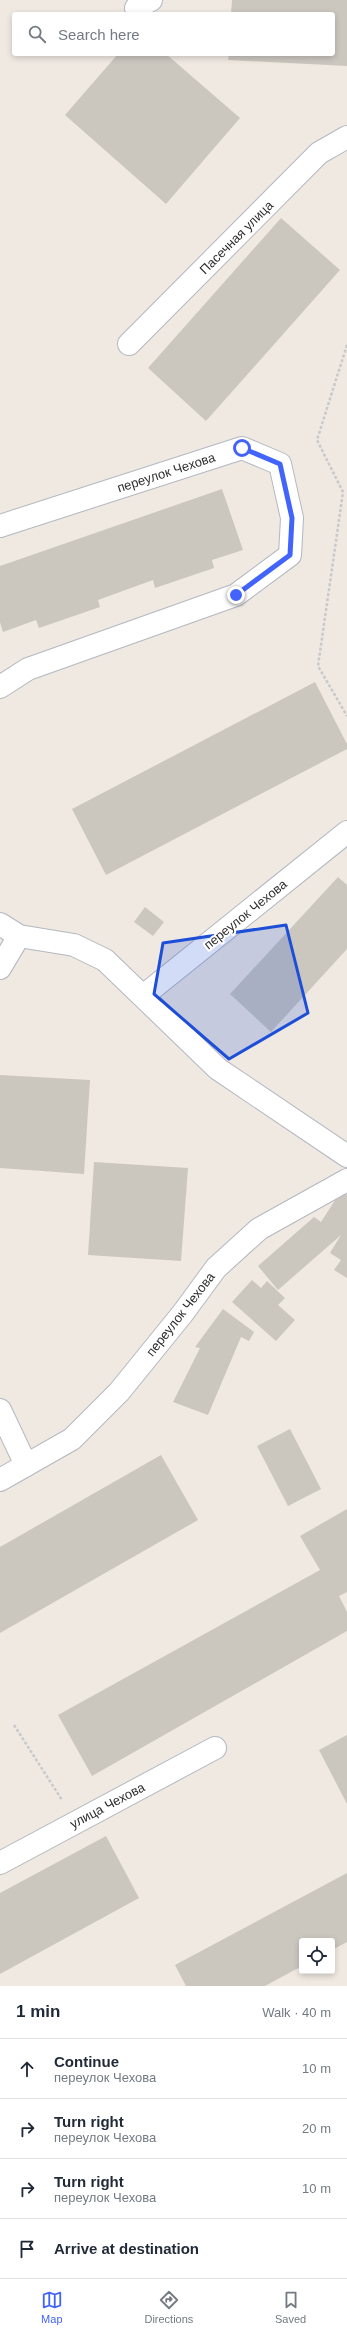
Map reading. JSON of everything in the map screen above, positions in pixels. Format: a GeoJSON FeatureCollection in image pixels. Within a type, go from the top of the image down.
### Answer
{"type":"FeatureCollection","features":[{"type":"Feature","properties":{"kind":"street","name":"Пасечная улица"},"geometry":{"type":"LineString","coordinates":[[129,344],[319,153],[347,137]]}},
{"type":"Feature","properties":{"kind":"street","name":"переулок Чехова"},"geometry":{"type":"LineString","coordinates":[[0,526],[242,448],[280,464],[292,518],[290,555],[236,595],[28,669],[0,687]]}},
{"type":"Feature","properties":{"kind":"street","name":"переулок Чехова"},"geometry":{"type":"LineString","coordinates":[[144,996],[347,832]]}},
{"type":"Feature","properties":{"kind":"street"},"geometry":{"type":"LineString","coordinates":[[0,924],[19,936],[74,945],[106,960],[218,1069],[347,1156]]}},
{"type":"Feature","properties":{"kind":"street"},"geometry":{"type":"LineString","coordinates":[[0,968],[19,936]]}},
{"type":"Feature","properties":{"kind":"street","name":"переулок Чехова"},"geometry":{"type":"LineString","coordinates":[[0,1480],[72,1439],[119,1392],[183,1313],[216,1268],[253,1234],[347,1180]]}},
{"type":"Feature","properties":{"kind":"street"},"geometry":{"type":"LineString","coordinates":[[0,1410],[26,1465]]}},
{"type":"Feature","properties":{"kind":"street","name":"улица Чехова"},"geometry":{"type":"LineString","coordinates":[[0,1863],[215,1748]]}},
{"type":"Feature","properties":{"kind":"path"},"geometry":{"type":"LineString","coordinates":[[347,345],[317,440],[343,492],[318,666],[347,716]]}},
{"type":"Feature","properties":{"kind":"path"},"geometry":{"type":"LineString","coordinates":[[14,1725],[76,1822]]}},
{"type":"Feature","properties":{"kind":"highlighted area"},"geometry":{"type":"Polygon","coordinates":[[[286,925],[308,1013],[229,1059],[154,994],[163,943],[286,925]]]}},
{"type":"Feature","properties":{"kind":"building"},"geometry":{"type":"Polygon","coordinates":[[[232,0],[347,0],[347,66],[228,60],[229,56],[335,56],[335,12],[231,12],[232,0]]]}},
{"type":"Feature","properties":{"kind":"building"},"geometry":{"type":"Polygon","coordinates":[[[116,56],[168,56],[240,118],[166,204],[65,115],[116,56]]]}},
{"type":"Feature","properties":{"kind":"building"},"geometry":{"type":"Polygon","coordinates":[[[281,218],[340,270],[206,421],[148,368],[281,218]]]}},
{"type":"Feature","properties":{"kind":"building"},"geometry":{"type":"Polygon","coordinates":[[[222,489],[243,550],[212,560],[214,568],[155,588],[153,580],[98,600],[100,607],[39,628],[36,620],[3,632],[0,622],[0,566],[222,489]]]}},
{"type":"Feature","properties":{"kind":"building"},"geometry":{"type":"Polygon","coordinates":[[[315,682],[347,744],[347,749],[106,875],[72,809],[315,682]]]}},
{"type":"Feature","properties":{"kind":"building"},"geometry":{"type":"Polygon","coordinates":[[[338,877],[347,885],[347,949],[271,1032],[230,994],[338,877]]]}},
{"type":"Feature","properties":{"kind":"building"},"geometry":{"type":"Polygon","coordinates":[[[145,907],[164,922],[153,936],[134,922],[145,907]]]}},
{"type":"Feature","properties":{"kind":"building"},"geometry":{"type":"Polygon","coordinates":[[[0,1075],[90,1080],[84,1174],[0,1168],[0,1075]]]}},
{"type":"Feature","properties":{"kind":"building"},"geometry":{"type":"Polygon","coordinates":[[[94,1162],[188,1168],[181,1261],[88,1255],[94,1162]]]}},
{"type":"Feature","properties":{"kind":"building"},"geometry":{"type":"Polygon","coordinates":[[[341,1191],[347,1195],[347,1278],[334,1270],[341,1260],[330,1253],[341,1235],[278,1290],[258,1266],[314,1217],[321,1222],[341,1191]]]}},
{"type":"Feature","properties":{"kind":"building"},"geometry":{"type":"Polygon","coordinates":[[[252,1280],[261,1288],[267,1281],[285,1298],[278,1305],[295,1320],[276,1341],[232,1302],[252,1280]]]}},
{"type":"Feature","properties":{"kind":"building"},"geometry":{"type":"Polygon","coordinates":[[[223,1309],[254,1332],[249,1341],[241,1337],[208,1415],[173,1402],[200,1348],[195,1347],[223,1309]]]}},
{"type":"Feature","properties":{"kind":"building"},"geometry":{"type":"Polygon","coordinates":[[[290,1429],[321,1489],[288,1506],[257,1446],[290,1429]]]}},
{"type":"Feature","properties":{"kind":"building"},"geometry":{"type":"Polygon","coordinates":[[[161,1455],[198,1520],[0,1633],[0,1547],[161,1455]]]}},
{"type":"Feature","properties":{"kind":"building"},"geometry":{"type":"Polygon","coordinates":[[[347,1509],[347,1592],[339,1596],[347,1612],[347,1631],[92,1776],[58,1715],[320,1570],[300,1536],[347,1509]]]}},
{"type":"Feature","properties":{"kind":"building"},"geometry":{"type":"Polygon","coordinates":[[[347,1735],[347,1804],[319,1750],[347,1735]]]}},
{"type":"Feature","properties":{"kind":"building"},"geometry":{"type":"Polygon","coordinates":[[[106,1836],[139,1898],[0,1974],[0,1893],[106,1836]]]}},
{"type":"Feature","properties":{"kind":"building"},"geometry":{"type":"Polygon","coordinates":[[[347,1873],[347,1942],[335,1948],[335,1938],[299,1938],[299,1968],[265,1986],[186,1986],[175,1965],[347,1873]]]}},
{"type":"Feature","properties":{"kind":"route"},"geometry":{"type":"LineString","coordinates":[[236,595],[290,555],[292,518],[280,464],[242,448]]}}]}
